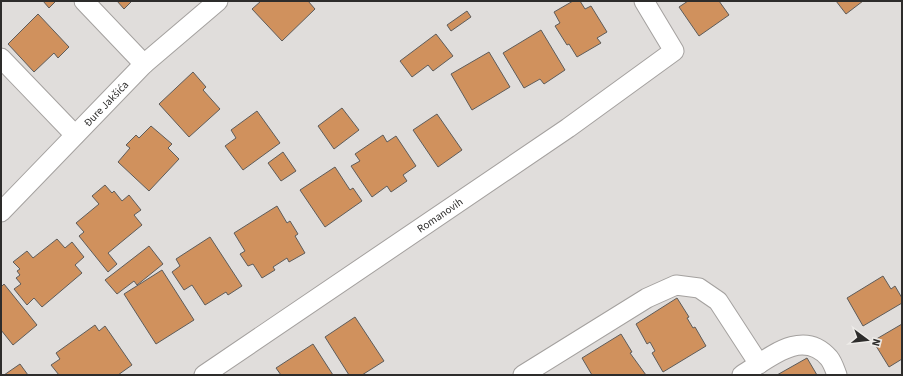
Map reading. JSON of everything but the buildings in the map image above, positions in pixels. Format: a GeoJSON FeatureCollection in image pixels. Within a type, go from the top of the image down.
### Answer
{"type":"FeatureCollection","features":[{"type":"Feature","properties":{"kind":"street"},"geometry":{"type":"LineString","coordinates":[[84,1],[144,64]]}},
{"type":"Feature","properties":{"kind":"street","name":"Đure Jakšića"},"geometry":{"type":"LineString","coordinates":[[1,212],[144,64],[218,1]]}},
{"type":"Feature","properties":{"kind":"street","name":"Romanovih"},"geometry":{"type":"LineString","coordinates":[[204,375],[568,128],[674,52],[644,1]]}},
{"type":"Feature","properties":{"kind":"street"},"geometry":{"type":"LineString","coordinates":[[1,58],[75,135]]}},
{"type":"Feature","properties":{"kind":"street"},"geometry":{"type":"LineString","coordinates":[[523,375],[646,298],[676,285],[699,288],[718,301],[759,364]]}},
{"type":"Feature","properties":{"kind":"street"},"geometry":{"type":"LineString","coordinates":[[742,375],[787,347],[804,343],[815,348],[829,359],[838,375]]}}]}
